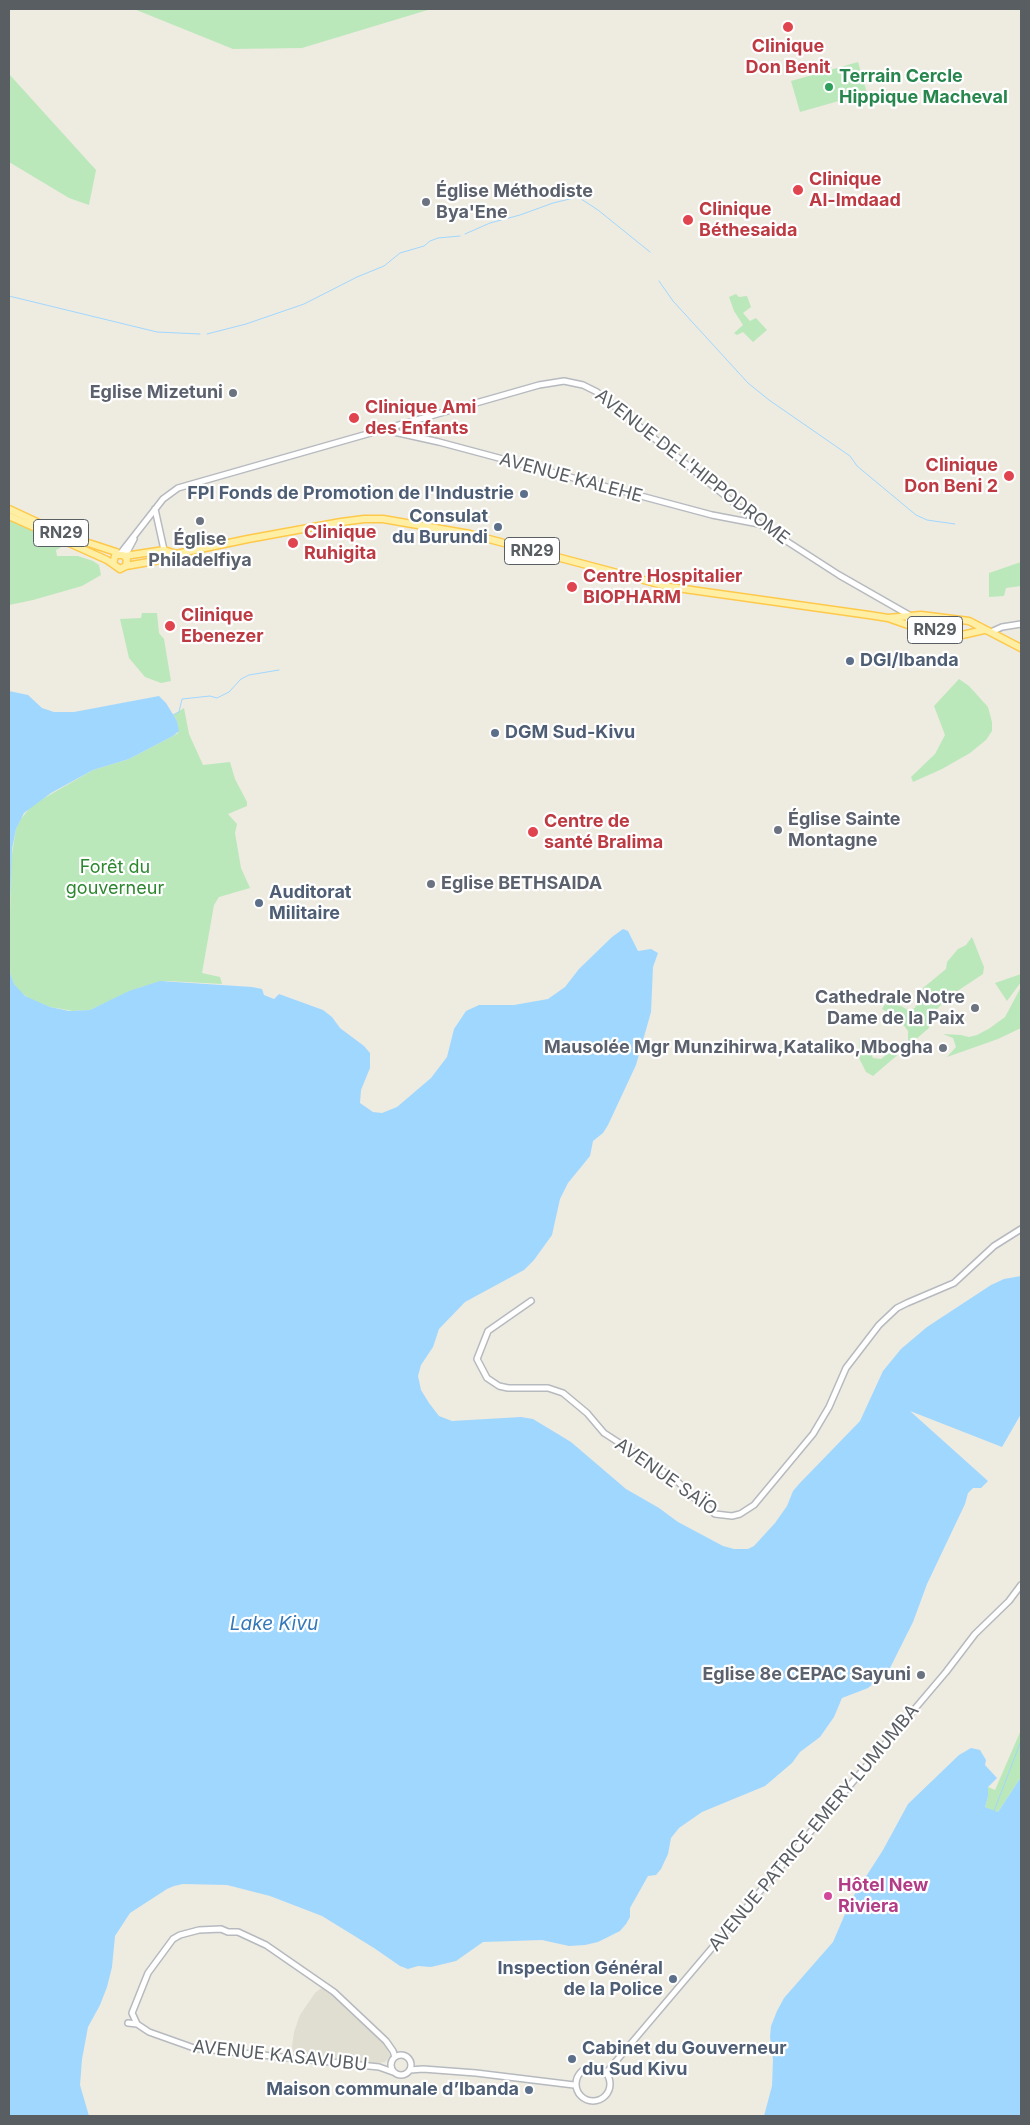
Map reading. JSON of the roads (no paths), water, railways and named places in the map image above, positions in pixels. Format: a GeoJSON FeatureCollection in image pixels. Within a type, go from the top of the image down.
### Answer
{"type":"FeatureCollection","features":[{"type":"Feature","properties":{"kind":"main road","name":"RN29"},"geometry":{"type":"LineString","coordinates":[[9,509],[107,560],[115,568],[120,569],[176,554],[334,523],[364,519],[383,519],[470,534],[670,587],[898,619],[908,625],[962,635],[984,630]]}},
{"type":"Feature","properties":{"kind":"main road","name":"RN29"},"geometry":{"type":"LineString","coordinates":[[9,516],[65,538],[121,554],[164,550],[176,554]]}},
{"type":"Feature","properties":{"kind":"main road"},"geometry":{"type":"LineString","coordinates":[[113,564],[121,554],[128,561],[126,566]]}},
{"type":"Feature","properties":{"kind":"main road","name":"RN29"},"geometry":{"type":"LineString","coordinates":[[898,619],[909,615],[969,621],[1021,648]]}},
{"type":"Feature","properties":{"kind":"street","name":"AVENUE DE L'HIPPODROME"},"geometry":{"type":"LineString","coordinates":[[121,554],[155,509],[167,496],[178,488],[546,383],[573,382],[597,392],[760,524],[883,601],[909,615]]}},
{"type":"Feature","properties":{"kind":"street","name":"AVENUE KALEHE"},"geometry":{"type":"LineString","coordinates":[[383,429],[439,442],[712,515],[760,524]]}},
{"type":"Feature","properties":{"kind":"street"},"geometry":{"type":"LineString","coordinates":[[155,509],[166,558]]}},
{"type":"Feature","properties":{"kind":"street","name":"AVENUE DE L'HIPPODROME"},"geometry":{"type":"LineString","coordinates":[[883,601],[898,619]]}},
{"type":"Feature","properties":{"kind":"street"},"geometry":{"type":"LineString","coordinates":[[908,625],[909,615]]}},
{"type":"Feature","properties":{"kind":"street"},"geometry":{"type":"LineString","coordinates":[[991,632],[1021,624]]}},
{"type":"Feature","properties":{"kind":"street","name":"AVENUE SAÏO"},"geometry":{"type":"LineString","coordinates":[[531,1301],[488,1331],[477,1359],[481,1370],[487,1378],[499,1386],[508,1388],[548,1388],[564,1393],[604,1433],[674,1479],[715,1514],[732,1516],[748,1511],[754,1505],[813,1434],[829,1407],[846,1368],[884,1320],[907,1303],[954,1283],[994,1246],[1021,1229]]}},
{"type":"Feature","properties":{"kind":"street","name":"AVENUE PATRICE EMERY LUMUMBA"},"geometry":{"type":"LineString","coordinates":[[606,2072],[946,1672],[975,1634],[1009,1601],[1021,1585]]}},
{"type":"Feature","properties":{"kind":"street"},"geometry":{"type":"LineString","coordinates":[[137,2024],[132,2013],[148,1973],[174,1939],[180,1935],[199,1930],[221,1929],[228,1932],[238,1932],[266,1945],[334,1992],[386,2041],[395,2057]]}},
{"type":"Feature","properties":{"kind":"street"},"geometry":{"type":"LineString","coordinates":[[128,2023],[137,2024]]}},
{"type":"Feature","properties":{"kind":"street","name":"AVENUE KASAVUBU"},"geometry":{"type":"LineString","coordinates":[[137,2024],[149,2032],[194,2048],[379,2067]]}},
{"type":"Feature","properties":{"kind":"street"},"geometry":{"type":"LineString","coordinates":[[379,2067],[391,2062],[395,2057],[404,2056],[408,2058],[410,2068]]}},
{"type":"Feature","properties":{"kind":"street"},"geometry":{"type":"LineString","coordinates":[[391,2062],[393,2072]]}},
{"type":"Feature","properties":{"kind":"street"},"geometry":{"type":"LineString","coordinates":[[379,2067],[402,2076],[410,2068]]}},
{"type":"Feature","properties":{"kind":"street"},"geometry":{"type":"LineString","coordinates":[[410,2068],[574,2085],[584,2099],[590,2102],[602,2099],[610,2090],[611,2084],[606,2072],[601,2068],[586,2068],[580,2072],[574,2085]]}},
{"type":"Feature","properties":{"kind":"water"},"geometry":{"type":"Polygon","coordinates":[[[9,691],[28,695],[42,708],[54,712],[74,712],[159,696],[166,703],[177,721],[179,731],[129,759],[93,770],[51,793],[24,813],[16,829],[12,849],[9,927],[9,691]]]}},
{"type":"Feature","properties":{"kind":"water","name":"Lake Kivu"},"geometry":{"type":"Polygon","coordinates":[[[623,929],[628,931],[638,951],[651,949],[658,953],[653,967],[651,1012],[636,1065],[608,1125],[603,1133],[593,1141],[590,1156],[568,1183],[560,1199],[552,1235],[534,1260],[524,1270],[465,1302],[439,1329],[433,1347],[421,1365],[418,1376],[421,1390],[429,1403],[439,1416],[452,1421],[521,1417],[533,1419],[571,1442],[626,1489],[659,1508],[678,1522],[723,1546],[734,1549],[748,1549],[754,1546],[775,1523],[799,1484],[860,1421],[883,1371],[901,1349],[927,1327],[991,1285],[1004,1279],[1021,1276],[1021,1414],[1002,1447],[910,1411],[988,1481],[981,1488],[973,1488],[968,1493],[965,1504],[927,1584],[913,1622],[889,1670],[868,1688],[842,1698],[834,1717],[820,1737],[800,1752],[792,1763],[765,1786],[702,1812],[679,1828],[671,1838],[668,1854],[661,1869],[656,1875],[648,1876],[630,1908],[630,1917],[620,1931],[598,1942],[585,1945],[569,1946],[542,1940],[483,1942],[456,1961],[431,1967],[418,1966],[408,1969],[400,1966],[322,1916],[270,1896],[227,1885],[183,1884],[174,1886],[130,1913],[115,1936],[112,1967],[107,1987],[88,2027],[82,2059],[80,2085],[89,2116],[9,2116],[9,970],[14,984],[25,996],[50,1007],[69,1011],[90,1010],[129,991],[160,981],[252,987],[262,989],[264,995],[274,999],[279,994],[323,1010],[332,1017],[340,1028],[364,1046],[370,1053],[370,1068],[361,1090],[360,1103],[373,1112],[382,1113],[397,1107],[431,1078],[447,1057],[454,1029],[466,1011],[479,1005],[514,1005],[548,999],[565,987],[579,969],[623,929]]]}},
{"type":"Feature","properties":{"kind":"water"},"geometry":{"type":"Polygon","coordinates":[[[971,1748],[980,1750],[986,1760],[985,1765],[997,1778],[988,1787],[985,1807],[998,1812],[1021,1777],[1021,2116],[764,2116],[772,2086],[771,2026],[784,1998],[833,1942],[851,1900],[883,1850],[908,1804],[959,1755],[971,1748]]]}},
{"type":"Feature","properties":{"kind":"waterway"},"geometry":{"type":"LineString","coordinates":[[465,234],[490,223],[578,197],[598,210],[650,252]]}},
{"type":"Feature","properties":{"kind":"waterway"},"geometry":{"type":"LineString","coordinates":[[207,334],[246,324],[304,304],[357,277],[384,266],[400,253],[424,246],[438,238],[460,236]]}},
{"type":"Feature","properties":{"kind":"waterway"},"geometry":{"type":"LineString","coordinates":[[659,281],[673,301],[748,383],[769,400],[850,456],[857,466],[916,515],[927,520],[955,524]]}},
{"type":"Feature","properties":{"kind":"waterway"},"geometry":{"type":"LineString","coordinates":[[9,296],[157,332],[200,334]]}},
{"type":"Feature","properties":{"kind":"waterway"},"geometry":{"type":"LineString","coordinates":[[173,715],[179,712],[182,699],[210,696],[217,698],[229,692],[241,679],[249,675],[279,670]]}},
{"type":"Feature","properties":{"kind":"waterway"},"geometry":{"type":"LineString","coordinates":[[994,1811],[1021,1741]]}},
{"type":"Feature","properties":{"kind":"place","name":"Clinique Don Benit"},"geometry":{"type":"Point","coordinates":[788,27]}},
{"type":"Feature","properties":{"kind":"place","name":"Terrain Cercle Hippique Macheval"},"geometry":{"type":"Point","coordinates":[829,87]}},
{"type":"Feature","properties":{"kind":"place","name":"Clinique Al-Imdaad"},"geometry":{"type":"Point","coordinates":[798,190]}},
{"type":"Feature","properties":{"kind":"place","name":"Église Méthodiste Bya'Ene"},"geometry":{"type":"Point","coordinates":[426,202]}},
{"type":"Feature","properties":{"kind":"place","name":"Clinique Béthesaida"},"geometry":{"type":"Point","coordinates":[688,220]}},
{"type":"Feature","properties":{"kind":"place","name":"Eglise Mizetuni"},"geometry":{"type":"Point","coordinates":[233,393]}},
{"type":"Feature","properties":{"kind":"place","name":"Clinique Ami des Enfants"},"geometry":{"type":"Point","coordinates":[354,418]}},
{"type":"Feature","properties":{"kind":"place","name":"Clinique Don Beni 2"},"geometry":{"type":"Point","coordinates":[1009,476]}},
{"type":"Feature","properties":{"kind":"place","name":"FPI Fonds de Promotion de l'Industrie"},"geometry":{"type":"Point","coordinates":[524,494]}},
{"type":"Feature","properties":{"kind":"place","name":"Église Philadelfiya"},"geometry":{"type":"Point","coordinates":[200,521]}},
{"type":"Feature","properties":{"kind":"place","name":"Consulat du Burundi"},"geometry":{"type":"Point","coordinates":[498,527]}},
{"type":"Feature","properties":{"kind":"place","name":"Clinique Ruhigita"},"geometry":{"type":"Point","coordinates":[293,543]}},
{"type":"Feature","properties":{"kind":"place","name":"Centre Hospitalier BIOPHARM"},"geometry":{"type":"Point","coordinates":[572,587]}},
{"type":"Feature","properties":{"kind":"place","name":"Clinique Ebenezer"},"geometry":{"type":"Point","coordinates":[170,626]}},
{"type":"Feature","properties":{"kind":"place","name":"DGI/Ibanda"},"geometry":{"type":"Point","coordinates":[850,661]}},
{"type":"Feature","properties":{"kind":"place","name":"DGM Sud-Kivu"},"geometry":{"type":"Point","coordinates":[495,733]}},
{"type":"Feature","properties":{"kind":"place","name":"Église Sainte Montagne"},"geometry":{"type":"Point","coordinates":[778,830]}},
{"type":"Feature","properties":{"kind":"place","name":"Centre de santé Bralima"},"geometry":{"type":"Point","coordinates":[533,832]}},
{"type":"Feature","properties":{"kind":"place","name":"Eglise BETHSAIDA"},"geometry":{"type":"Point","coordinates":[431,884]}},
{"type":"Feature","properties":{"kind":"place","name":"Auditorat Militaire"},"geometry":{"type":"Point","coordinates":[259,903]}},
{"type":"Feature","properties":{"kind":"place","name":"Cathedrale Notre Dame de la Paix"},"geometry":{"type":"Point","coordinates":[975,1008]}},
{"type":"Feature","properties":{"kind":"place","name":"Mausolée Mgr Munzihirwa,Kataliko,Mbogha"},"geometry":{"type":"Point","coordinates":[943,1048]}},
{"type":"Feature","properties":{"kind":"place","name":"Eglise 8e CEPAC Sayuni"},"geometry":{"type":"Point","coordinates":[921,1675]}},
{"type":"Feature","properties":{"kind":"place","name":"Hôtel New Riviera"},"geometry":{"type":"Point","coordinates":[828,1896]}},
{"type":"Feature","properties":{"kind":"place","name":"Inspection Général de la Police"},"geometry":{"type":"Point","coordinates":[673,1979]}},
{"type":"Feature","properties":{"kind":"place","name":"Cabinet du Gouverneur du Sud Kivu"},"geometry":{"type":"Point","coordinates":[572,2059]}},
{"type":"Feature","properties":{"kind":"place","name":"Maison communale d’Ibanda"},"geometry":{"type":"Point","coordinates":[529,2090]}},
{"type":"Feature","properties":{"kind":"park label","name":"Forêt du gouverneur"},"geometry":{"type":"Point","coordinates":[115,878]}}]}
